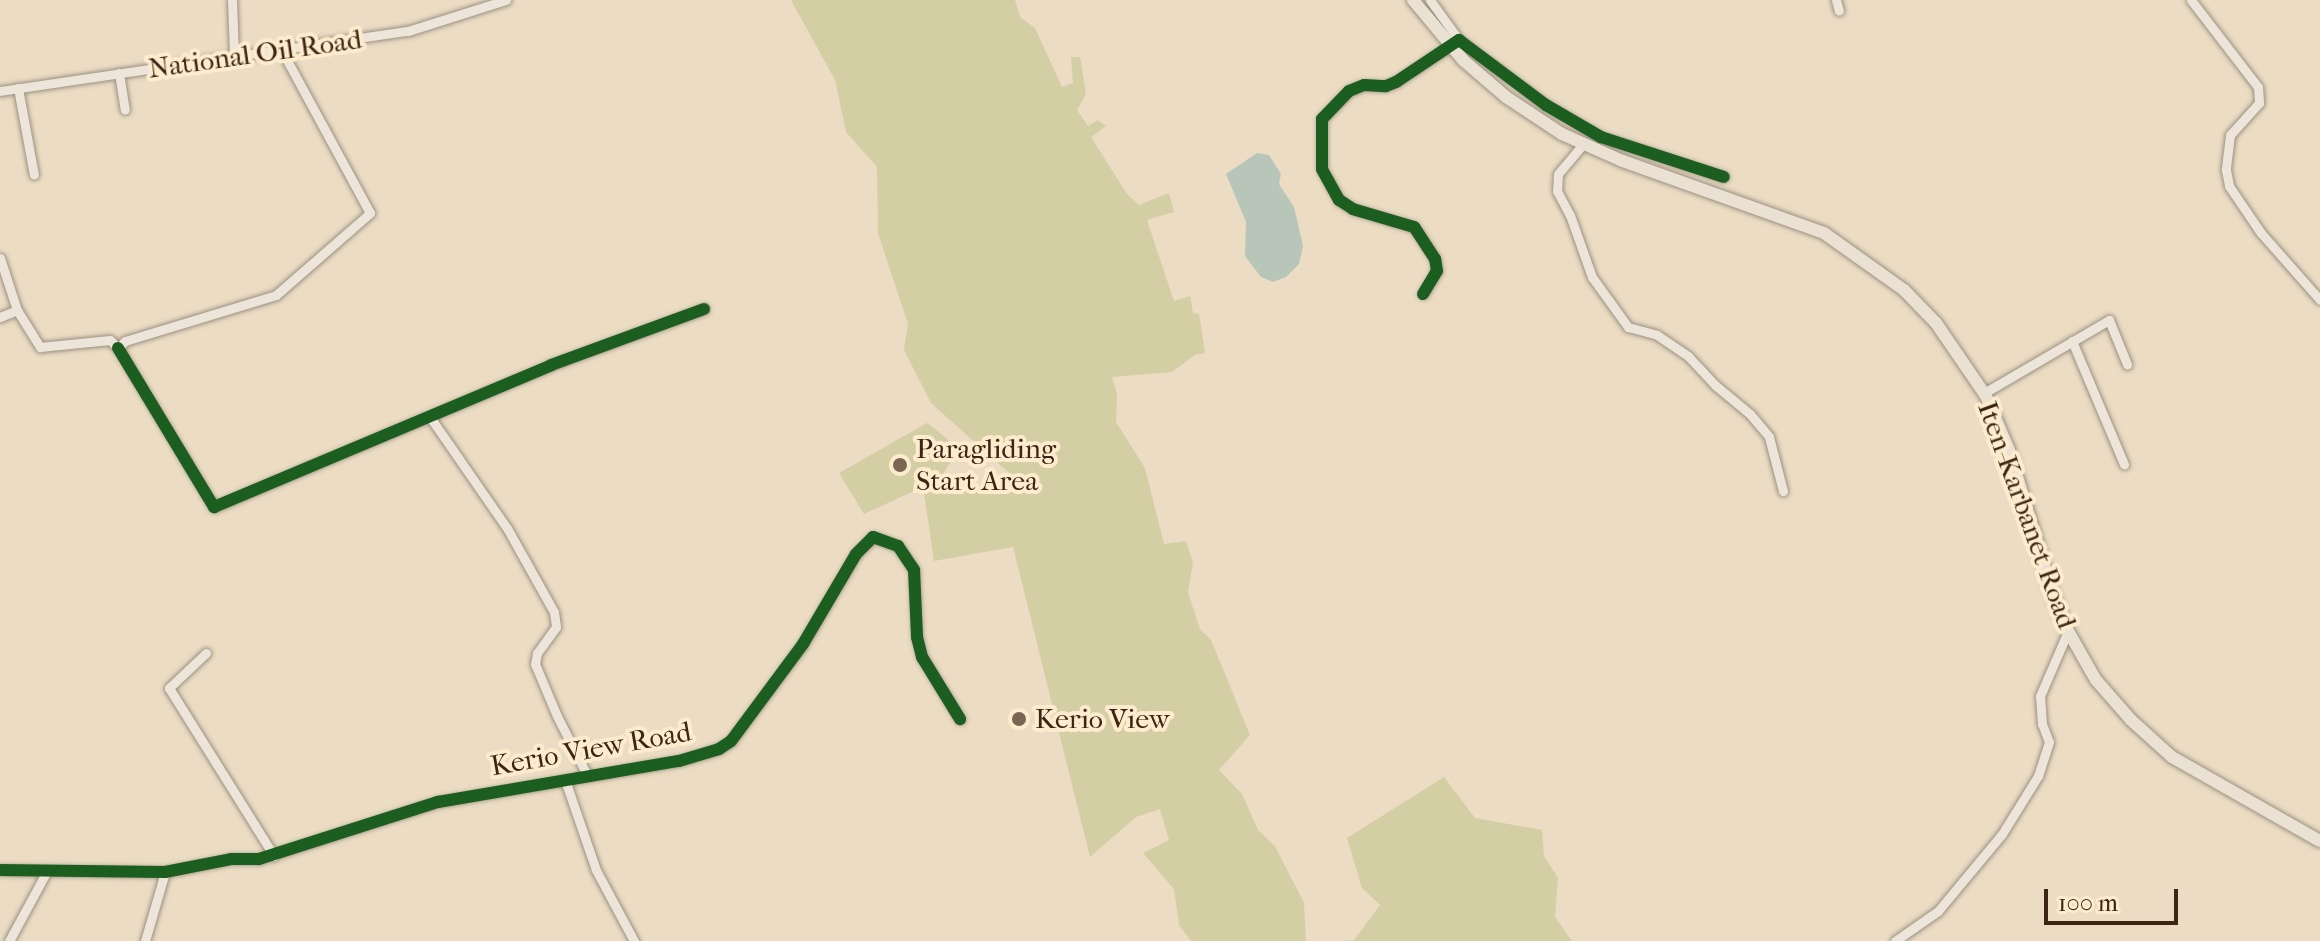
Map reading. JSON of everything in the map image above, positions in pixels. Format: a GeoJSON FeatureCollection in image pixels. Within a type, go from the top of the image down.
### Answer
{"type":"FeatureCollection","features":[{"type":"Feature","properties":{"kind":"main road","name":"Iten-Karbanet Road"},"geometry":{"type":"LineString","coordinates":[[1413,0],[1506,97],[1562,134],[1824,233],[1904,290],[1936,323],[1984,393],[2009,450],[2068,631],[2096,680],[2131,720],[2172,757],[2320,841]]}},
{"type":"Feature","properties":{"kind":"street"},"geometry":{"type":"LineString","coordinates":[[232,0],[234,55]]}},
{"type":"Feature","properties":{"kind":"street","name":"National Oil Road"},"geometry":{"type":"LineString","coordinates":[[0,91],[408,31],[506,0]]}},
{"type":"Feature","properties":{"kind":"street"},"geometry":{"type":"LineString","coordinates":[[1430,0],[1454,44],[1546,105],[1601,137],[1724,177]]}},
{"type":"Feature","properties":{"kind":"street"},"geometry":{"type":"LineString","coordinates":[[1836,0],[1839,11]]}},
{"type":"Feature","properties":{"kind":"street"},"geometry":{"type":"LineString","coordinates":[[2191,0],[2258,87],[2259,103],[2230,135],[2226,170],[2229,186],[2261,233],[2320,300]]}},
{"type":"Feature","properties":{"kind":"street"},"geometry":{"type":"LineString","coordinates":[[1423,294],[1437,271],[1435,259],[1414,227],[1353,209],[1339,200],[1322,169],[1322,119],[1334,103],[1356,86],[1386,86],[1396,82],[1454,44]]}},
{"type":"Feature","properties":{"kind":"street"},"geometry":{"type":"LineString","coordinates":[[118,348],[125,341],[276,295],[370,213],[282,51]]}},
{"type":"Feature","properties":{"kind":"street"},"geometry":{"type":"LineString","coordinates":[[119,73],[125,110]]}},
{"type":"Feature","properties":{"kind":"street"},"geometry":{"type":"LineString","coordinates":[[18,88],[34,175]]}},
{"type":"Feature","properties":{"kind":"street"},"geometry":{"type":"LineString","coordinates":[[1584,143],[1558,174],[1557,191],[1570,215],[1592,277],[1628,327],[1657,335],[1688,356],[1715,385],[1750,414],[1769,437],[1783,491]]}},
{"type":"Feature","properties":{"kind":"street"},"geometry":{"type":"LineString","coordinates":[[0,258],[17,310],[40,347],[110,340],[118,348],[214,507],[551,365],[704,309]]}},
{"type":"Feature","properties":{"kind":"street"},"geometry":{"type":"LineString","coordinates":[[0,317],[17,310]]}},
{"type":"Feature","properties":{"kind":"street"},"geometry":{"type":"LineString","coordinates":[[1984,393],[2109,320],[2127,364]]}},
{"type":"Feature","properties":{"kind":"street"},"geometry":{"type":"LineString","coordinates":[[2072,341],[2124,464]]}},
{"type":"Feature","properties":{"kind":"street"},"geometry":{"type":"LineString","coordinates":[[430,417],[507,528],[554,612],[556,627],[537,653],[535,664],[587,775]]}},
{"type":"Feature","properties":{"kind":"street","name":"Kerio View Road"},"geometry":{"type":"LineString","coordinates":[[0,870],[165,872],[231,859],[274,856],[438,802],[679,761],[719,749],[731,741],[803,644],[856,554],[873,537],[898,546],[914,570],[917,637],[922,657],[960,719]]}},
{"type":"Feature","properties":{"kind":"street"},"geometry":{"type":"LineString","coordinates":[[1895,941],[1938,911],[2002,834],[2038,776],[2049,742],[2042,724],[2040,696],[2068,631]]}},
{"type":"Feature","properties":{"kind":"street"},"geometry":{"type":"LineString","coordinates":[[206,653],[169,688],[274,856]]}},
{"type":"Feature","properties":{"kind":"street"},"geometry":{"type":"LineString","coordinates":[[565,780],[592,851],[596,870],[634,941]]}},
{"type":"Feature","properties":{"kind":"street"},"geometry":{"type":"LineString","coordinates":[[9,941],[47,871]]}},
{"type":"Feature","properties":{"kind":"street"},"geometry":{"type":"LineString","coordinates":[[145,941],[165,872]]}},
{"type":"Feature","properties":{"kind":"shaded area"},"geometry":{"type":"Polygon","coordinates":[[[791,0],[1015,0],[1020,17],[1035,28],[1062,87],[1073,83],[1071,57],[1080,57],[1086,94],[1077,110],[1088,126],[1098,120],[1106,126],[1091,137],[1127,194],[1139,205],[1169,193],[1174,212],[1147,220],[1174,301],[1190,296],[1193,313],[1199,314],[1205,353],[1195,355],[1172,372],[1112,377],[1117,394],[1116,422],[1145,468],[1164,544],[1186,541],[1193,562],[1188,593],[1200,629],[1211,640],[1250,735],[1219,770],[1242,794],[1258,830],[1275,846],[1304,903],[1306,941],[1191,941],[1179,925],[1174,889],[1143,853],[1169,840],[1160,809],[1136,817],[1090,857],[1013,547],[934,561],[924,493],[1017,480],[931,403],[904,350],[908,324],[878,233],[877,167],[846,132],[835,80],[791,0]]]}},
{"type":"Feature","properties":{"kind":"shaded area"},"geometry":{"type":"Polygon","coordinates":[[[1257,153],[1269,155],[1281,174],[1279,184],[1294,207],[1303,246],[1299,264],[1286,277],[1273,282],[1261,277],[1245,256],[1246,222],[1226,174],[1257,153]]]}},
{"type":"Feature","properties":{"kind":"shaded area","name":"Paragliding Start Area"},"geometry":{"type":"Polygon","coordinates":[[[927,423],[950,441],[953,458],[940,479],[864,514],[839,473],[927,423]]]}},
{"type":"Feature","properties":{"kind":"shaded area"},"geometry":{"type":"Polygon","coordinates":[[[1444,777],[1475,818],[1542,830],[1544,856],[1558,878],[1555,917],[1572,941],[1340,941],[1354,940],[1380,905],[1362,888],[1347,838],[1444,777]]]}},
{"type":"Feature","properties":{"kind":"cycle path"},"geometry":{"type":"LineString","coordinates":[[1423,294],[1437,271],[1435,259],[1414,227],[1353,209],[1339,200],[1322,169],[1322,119],[1349,91],[1364,85],[1386,86],[1396,82],[1459,40],[1546,105],[1601,137],[1724,177]]}},
{"type":"Feature","properties":{"kind":"cycle path"},"geometry":{"type":"LineString","coordinates":[[118,348],[214,507],[551,365],[704,309]]}},
{"type":"Feature","properties":{"kind":"cycle path"},"geometry":{"type":"LineString","coordinates":[[0,870],[165,872],[231,859],[259,859],[438,802],[679,761],[719,749],[731,741],[803,644],[856,554],[873,537],[898,546],[914,570],[917,637],[922,657],[960,719]]}},
{"type":"Feature","properties":{"kind":"place","name":"Paragliding Start Area"},"geometry":{"type":"Point","coordinates":[900,465]}},
{"type":"Feature","properties":{"kind":"place","name":"Kerio View"},"geometry":{"type":"Point","coordinates":[1019,719]}}]}
